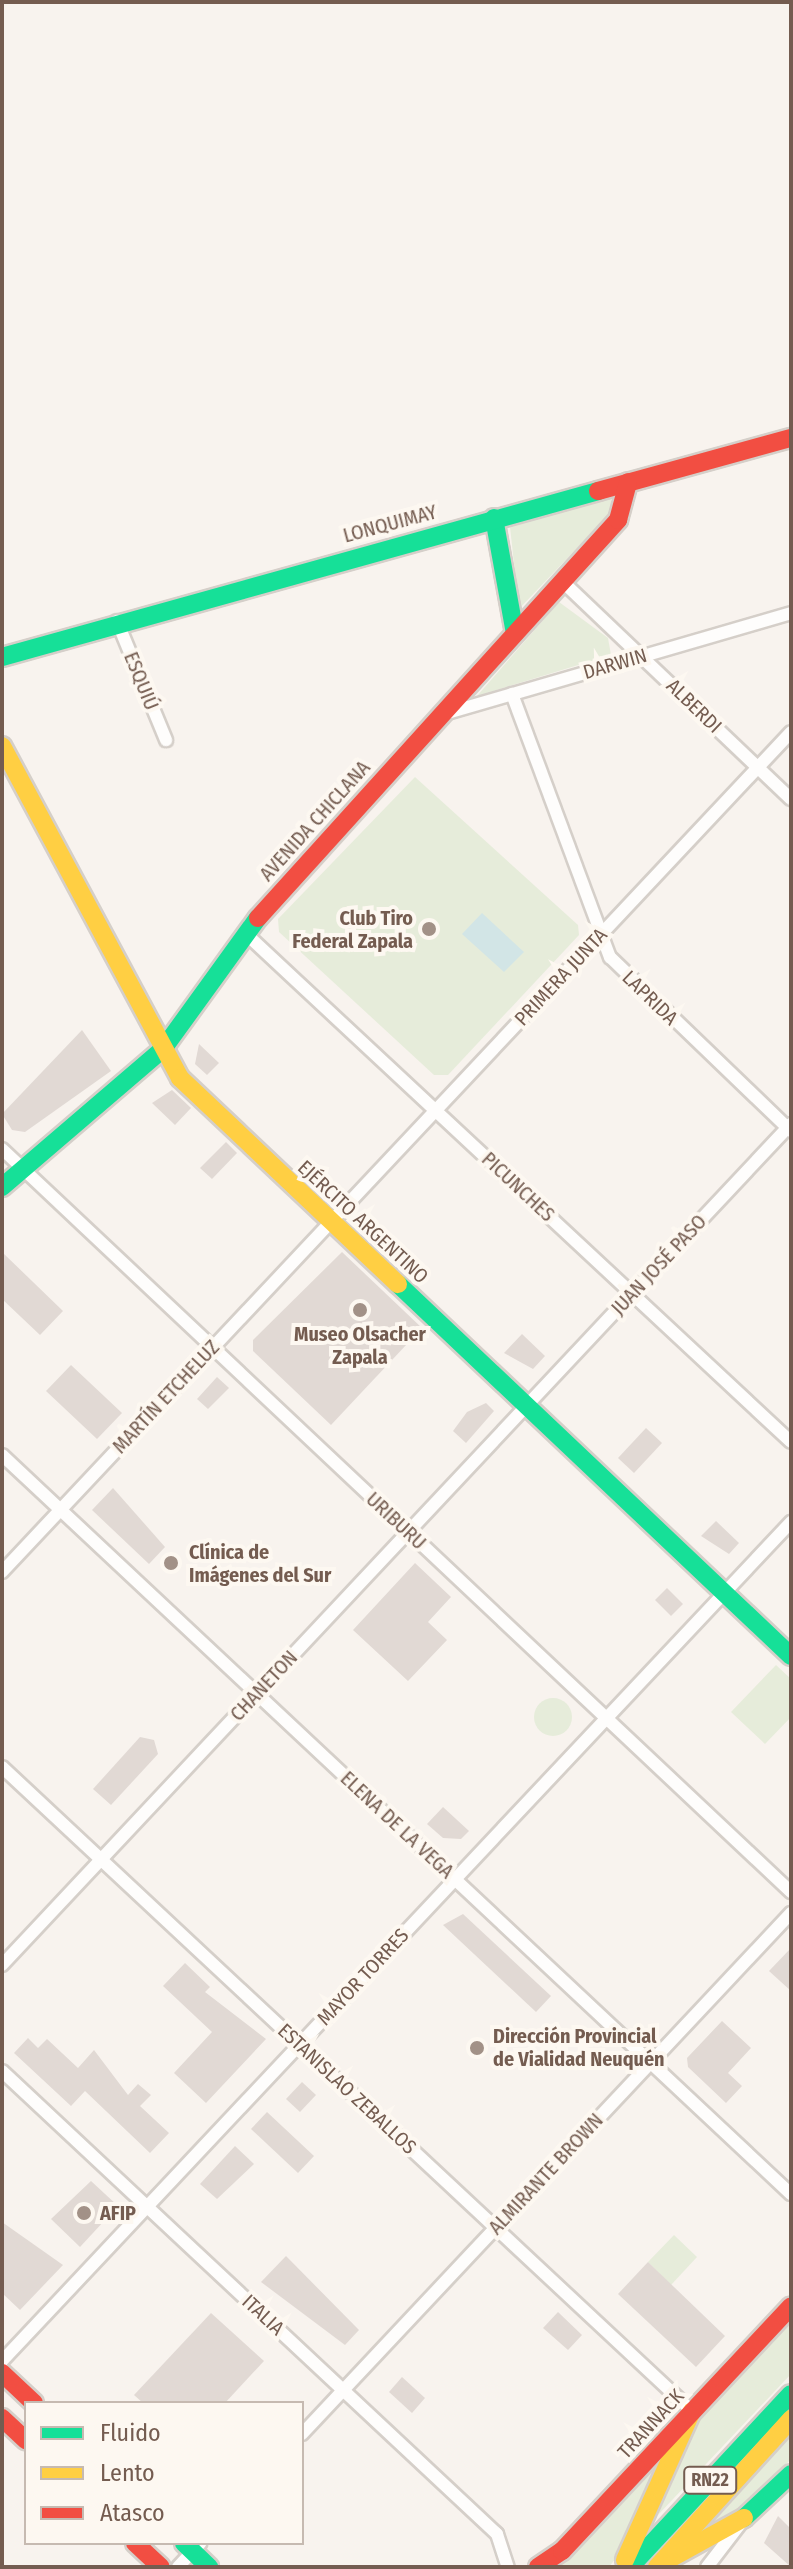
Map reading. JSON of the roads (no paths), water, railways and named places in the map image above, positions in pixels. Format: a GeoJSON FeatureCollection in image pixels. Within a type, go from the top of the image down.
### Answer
{"type":"FeatureCollection","features":[{"type":"Feature","properties":{"kind":"main road","name":"LONQUIMAY"},"geometry":{"type":"LineString","coordinates":[[2,657],[117,621],[791,438]]}},
{"type":"Feature","properties":{"kind":"main road","name":"AVENIDA CHICLANA"},"geometry":{"type":"LineString","coordinates":[[2,1187],[163,1049],[245,933],[624,512],[628,482]]}},
{"type":"Feature","properties":{"kind":"main road"},"geometry":{"type":"LineString","coordinates":[[494,518],[515,633]]}},
{"type":"Feature","properties":{"kind":"main road","name":"EJÉRCITO ARGENTINO"},"geometry":{"type":"LineString","coordinates":[[2,746],[163,1049],[187,1085],[791,1656]]}},
{"type":"Feature","properties":{"kind":"main road","name":"TRANNACK"},"geometry":{"type":"LineString","coordinates":[[538,2567],[791,2306]]}},
{"type":"Feature","properties":{"kind":"main road"},"geometry":{"type":"LineString","coordinates":[[2,2373],[32,2401]]}},
{"type":"Feature","properties":{"kind":"main road","name":"RN22"},"geometry":{"type":"LineString","coordinates":[[630,2567],[791,2394]]}},
{"type":"Feature","properties":{"kind":"main road"},"geometry":{"type":"LineString","coordinates":[[620,2567],[692,2411]]}},
{"type":"Feature","properties":{"kind":"main road"},"geometry":{"type":"LineString","coordinates":[[2,2418],[24,2438]]}},
{"type":"Feature","properties":{"kind":"main road","name":"RN22"},"geometry":{"type":"LineString","coordinates":[[658,2567],[791,2419]]}},
{"type":"Feature","properties":{"kind":"main road"},"geometry":{"type":"LineString","coordinates":[[658,2567],[744,2518],[791,2474]]}},
{"type":"Feature","properties":{"kind":"main road"},"geometry":{"type":"LineString","coordinates":[[137,2545],[161,2567]]}},
{"type":"Feature","properties":{"kind":"main road"},"geometry":{"type":"LineString","coordinates":[[192,2546],[209,2567]]}},
{"type":"Feature","properties":{"kind":"street","name":"ALBERDI"},"geometry":{"type":"LineString","coordinates":[[562,581],[791,799]]}},
{"type":"Feature","properties":{"kind":"street","name":"DARWIN"},"geometry":{"type":"LineString","coordinates":[[440,715],[791,613]]}},
{"type":"Feature","properties":{"kind":"street","name":"ESQUIÚ"},"geometry":{"type":"LineString","coordinates":[[117,621],[166,740]]}},
{"type":"Feature","properties":{"kind":"street","name":"LAPRIDA"},"geometry":{"type":"LineString","coordinates":[[512,694],[599,937],[623,973],[790,1128]]}},
{"type":"Feature","properties":{"kind":"street","name":"PRIMERA JUNTA"},"geometry":{"type":"LineString","coordinates":[[331,1223],[791,732]]}},
{"type":"Feature","properties":{"kind":"street","name":"PICUNCHES"},"geometry":{"type":"LineString","coordinates":[[245,933],[791,1442]]}},
{"type":"Feature","properties":{"kind":"street","name":"JUAN JOSÉ PASO"},"geometry":{"type":"LineString","coordinates":[[527,1407],[790,1128]]}},
{"type":"Feature","properties":{"kind":"street","name":"URIBURU"},"geometry":{"type":"LineString","coordinates":[[2,1149],[791,1892]]}},
{"type":"Feature","properties":{"kind":"street","name":"MARTÍN ETCHELUZ"},"geometry":{"type":"LineString","coordinates":[[2,1572],[331,1223]]}},
{"type":"Feature","properties":{"kind":"street","name":"CHANETON"},"geometry":{"type":"LineString","coordinates":[[2,1965],[527,1407]]}},
{"type":"Feature","properties":{"kind":"street","name":"ELENA DE LA VEGA"},"geometry":{"type":"LineString","coordinates":[[2,1455],[791,2194]]}},
{"type":"Feature","properties":{"kind":"street","name":"MAYOR TORRES"},"geometry":{"type":"LineString","coordinates":[[2,2361],[791,1522]]}},
{"type":"Feature","properties":{"kind":"street","name":"ESTANISLAO ZEBALLOS"},"geometry":{"type":"LineString","coordinates":[[2,1767],[692,2411]]}},
{"type":"Feature","properties":{"kind":"street","name":"ALMIRANTE BROWN"},"geometry":{"type":"LineString","coordinates":[[304,2432],[791,1913]]}},
{"type":"Feature","properties":{"kind":"street","name":"ITALIA"},"geometry":{"type":"LineString","coordinates":[[2,2071],[503,2540],[508,2567]]}},
{"type":"Feature","properties":{"kind":"street"},"geometry":{"type":"LineString","coordinates":[[707,2567],[744,2518]]}},
{"type":"Feature","properties":{"kind":"street"},"geometry":{"type":"LineString","coordinates":[[178,2567],[192,2546]]}},
{"type":"Feature","properties":{"kind":"place","name":"Club Tiro Federal Zapala"},"geometry":{"type":"Point","coordinates":[429,929]}},
{"type":"Feature","properties":{"kind":"place","name":"Museo Olsacher Zapala"},"geometry":{"type":"Point","coordinates":[360,1310]}},
{"type":"Feature","properties":{"kind":"place","name":"Clínica de Imágenes del Sur"},"geometry":{"type":"Point","coordinates":[171,1563]}},
{"type":"Feature","properties":{"kind":"place","name":"Dirección Provincial de Vialidad Neuquén"},"geometry":{"type":"Point","coordinates":[477,2048]}},
{"type":"Feature","properties":{"kind":"place","name":"AFIP"},"geometry":{"type":"Point","coordinates":[84,2213]}}]}
